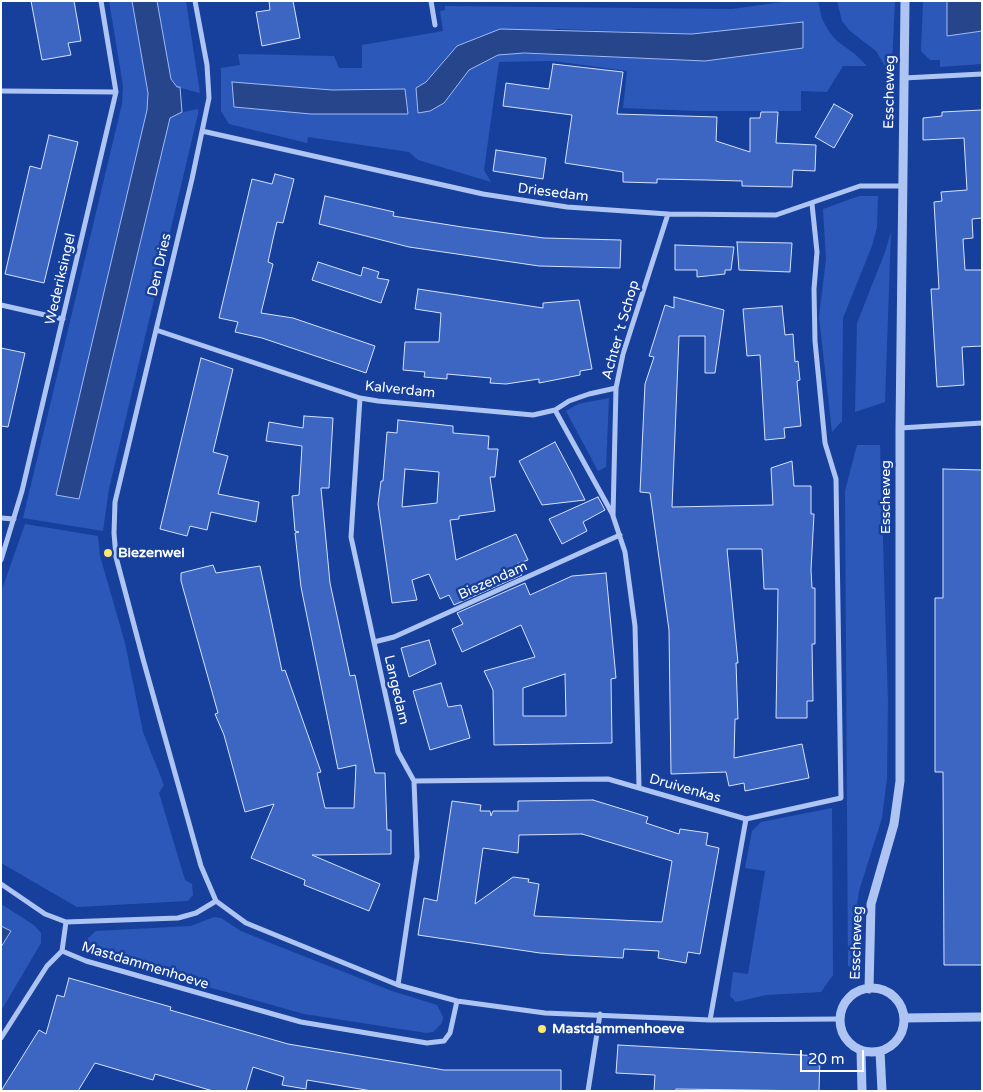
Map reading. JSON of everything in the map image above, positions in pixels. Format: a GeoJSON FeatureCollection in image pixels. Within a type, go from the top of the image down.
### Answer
{"type":"FeatureCollection","features":[{"type":"Feature","properties":{"kind":"street","name":"Wederiksingel"},"geometry":{"type":"LineString","coordinates":[[1,560],[14,520],[116,92],[101,1]]}},
{"type":"Feature","properties":{"kind":"street","name":"Den Dries"},"geometry":{"type":"LineString","coordinates":[[195,1],[209,98],[115,502],[114,533],[116,557],[143,659],[201,866],[216,901]]}},
{"type":"Feature","properties":{"kind":"street"},"geometry":{"type":"LineString","coordinates":[[431,1],[435,25]]}},
{"type":"Feature","properties":{"kind":"street","name":"Esscheweg"},"geometry":{"type":"LineString","coordinates":[[869,988],[871,904],[894,824],[900,781],[900,428],[905,1]]}},
{"type":"Feature","properties":{"kind":"street"},"geometry":{"type":"LineString","coordinates":[[904,78],[982,74]]}},
{"type":"Feature","properties":{"kind":"street"},"geometry":{"type":"LineString","coordinates":[[1,91],[116,92]]}},
{"type":"Feature","properties":{"kind":"street","name":"Driesedam"},"geometry":{"type":"LineString","coordinates":[[202,131],[483,194],[567,207],[668,214],[776,215],[860,186],[902,186]]}},
{"type":"Feature","properties":{"kind":"street"},"geometry":{"type":"LineString","coordinates":[[710,1020],[746,819],[841,798],[836,479],[825,443],[815,341],[814,289],[817,252],[812,204]]}},
{"type":"Feature","properties":{"kind":"street","name":"Achter 't Schop"},"geometry":{"type":"LineString","coordinates":[[613,516],[616,388],[623,354],[668,214]]}},
{"type":"Feature","properties":{"kind":"street"},"geometry":{"type":"LineString","coordinates":[[1,305],[63,319]]}},
{"type":"Feature","properties":{"kind":"street","name":"Kalverdam"},"geometry":{"type":"LineString","coordinates":[[156,330],[360,398],[533,415],[555,410],[569,401],[616,388]]}},
{"type":"Feature","properties":{"kind":"street","name":"Langedam"},"geometry":{"type":"LineString","coordinates":[[360,398],[351,537],[398,752],[414,781],[417,857],[398,985]]}},
{"type":"Feature","properties":{"kind":"street","name":"Achter 't Schop"},"geometry":{"type":"LineString","coordinates":[[555,410],[613,516],[626,552],[635,626],[639,787]]}},
{"type":"Feature","properties":{"kind":"street"},"geometry":{"type":"LineString","coordinates":[[900,428],[982,423]]}},
{"type":"Feature","properties":{"kind":"street"},"geometry":{"type":"LineString","coordinates":[[1,518],[14,520]]}},
{"type":"Feature","properties":{"kind":"street","name":"Biezendam"},"geometry":{"type":"LineString","coordinates":[[374,642],[394,638],[620,535]]}},
{"type":"Feature","properties":{"kind":"street","name":"Druivenkas"},"geometry":{"type":"LineString","coordinates":[[414,781],[608,779],[746,819]]}},
{"type":"Feature","properties":{"kind":"street"},"geometry":{"type":"LineString","coordinates":[[1,884],[45,914],[66,922],[62,951],[47,966],[1,1038]]}},
{"type":"Feature","properties":{"kind":"street"},"geometry":{"type":"LineString","coordinates":[[216,901],[246,923],[398,985],[457,1001],[545,1012],[710,1020],[840,1019]]}},
{"type":"Feature","properties":{"kind":"street","name":"Mastdammenhoeve"},"geometry":{"type":"LineString","coordinates":[[66,922],[178,918],[196,913],[216,901]]}},
{"type":"Feature","properties":{"kind":"street","name":"Mastdammenhoeve"},"geometry":{"type":"LineString","coordinates":[[62,951],[86,961],[301,1022],[427,1043],[444,1041],[450,1033],[457,1001]]}},
{"type":"Feature","properties":{"kind":"street"},"geometry":{"type":"LineString","coordinates":[[869,988],[881,990],[893,996],[901,1006],[904,1018],[902,1033],[893,1044],[880,1051],[861,1050],[850,1043],[843,1032],[840,1019],[842,1010],[852,995],[869,988]]}},
{"type":"Feature","properties":{"kind":"street"},"geometry":{"type":"LineString","coordinates":[[588,1091],[600,1014]]}},
{"type":"Feature","properties":{"kind":"street"},"geometry":{"type":"LineString","coordinates":[[904,1018],[982,1017]]}},
{"type":"Feature","properties":{"kind":"street"},"geometry":{"type":"LineString","coordinates":[[861,1050],[862,1091]]}},
{"type":"Feature","properties":{"kind":"street"},"geometry":{"type":"LineString","coordinates":[[880,1051],[882,1091]]}},
{"type":"Feature","properties":{"kind":"shaded area"},"geometry":{"type":"Polygon","coordinates":[[[109,1],[132,1],[148,93],[147,110],[57,495],[79,499],[170,118],[178,113],[198,109],[198,114],[109,489],[103,531],[23,518],[122,104],[123,86],[109,1]]]}},
{"type":"Feature","properties":{"kind":"shaded area"},"geometry":{"type":"Polygon","coordinates":[[[132,1],[157,1],[171,79],[177,87],[180,87],[182,112],[170,118],[79,499],[56,495],[147,110],[148,93],[132,1]]]}},
{"type":"Feature","properties":{"kind":"shaded area"},"geometry":{"type":"Polygon","coordinates":[[[157,1],[186,1],[200,93],[177,87],[171,79],[157,1]]]}},
{"type":"Feature","properties":{"kind":"shaded area"},"geometry":{"type":"Polygon","coordinates":[[[789,1],[818,1],[822,19],[830,33],[867,66],[843,66],[827,92],[801,91],[801,111],[697,111],[623,108],[627,71],[553,61],[499,62],[484,170],[491,182],[418,160],[409,152],[308,137],[307,143],[229,124],[221,111],[221,68],[240,65],[238,54],[334,56],[339,68],[362,68],[362,45],[443,31],[440,11],[445,10],[445,6],[732,9],[789,1]],[[558,29],[457,46],[426,82],[416,88],[418,113],[444,103],[469,70],[498,55],[507,53],[705,61],[729,57],[725,32],[692,34],[558,29]],[[232,83],[234,107],[311,114],[408,114],[405,89],[332,90],[232,83]]]}},
{"type":"Feature","properties":{"kind":"shaded area"},"geometry":{"type":"Polygon","coordinates":[[[837,1],[895,1],[892,65],[885,66],[876,51],[850,31],[842,21],[837,1]]]}},
{"type":"Feature","properties":{"kind":"shaded area"},"geometry":{"type":"Polygon","coordinates":[[[923,1],[947,1],[947,36],[982,31],[982,64],[940,67],[940,60],[930,60],[921,51],[923,1]]]}},
{"type":"Feature","properties":{"kind":"shaded area"},"geometry":{"type":"Polygon","coordinates":[[[947,1],[982,1],[982,31],[947,36],[947,1]]]}},
{"type":"Feature","properties":{"kind":"shaded area"},"geometry":{"type":"Polygon","coordinates":[[[803,22],[803,48],[705,61],[524,53],[498,55],[469,70],[444,103],[430,111],[418,113],[416,88],[426,82],[457,46],[500,29],[692,34],[803,22]]]}},
{"type":"Feature","properties":{"kind":"shaded area"},"geometry":{"type":"Polygon","coordinates":[[[232,82],[332,90],[405,89],[408,114],[311,114],[234,107],[232,82]]]}},
{"type":"Feature","properties":{"kind":"shaded area"},"geometry":{"type":"Polygon","coordinates":[[[859,196],[878,196],[877,227],[872,246],[843,318],[842,421],[832,432],[819,317],[826,259],[823,209],[859,196]]]}},
{"type":"Feature","properties":{"kind":"shaded area"},"geometry":{"type":"Polygon","coordinates":[[[891,232],[885,402],[855,412],[857,323],[891,232]]]}},
{"type":"Feature","properties":{"kind":"shaded area"},"geometry":{"type":"Polygon","coordinates":[[[609,398],[606,467],[598,471],[566,411],[578,404],[609,398]]]}},
{"type":"Feature","properties":{"kind":"shaded area"},"geometry":{"type":"Polygon","coordinates":[[[857,445],[880,445],[888,702],[887,778],[882,818],[859,891],[855,920],[855,967],[848,966],[845,491],[857,445]]]}},
{"type":"Feature","properties":{"kind":"shaded area"},"geometry":{"type":"Polygon","coordinates":[[[25,524],[98,536],[100,556],[125,643],[143,732],[164,785],[159,793],[185,880],[192,884],[193,895],[188,901],[77,907],[1,863],[1,592],[25,524]]]}},
{"type":"Feature","properties":{"kind":"shaded area"},"geometry":{"type":"Polygon","coordinates":[[[832,808],[833,975],[821,992],[766,995],[736,1002],[730,996],[733,972],[748,974],[765,871],[745,868],[752,831],[761,822],[832,808]]]}},
{"type":"Feature","properties":{"kind":"shaded area"},"geometry":{"type":"Polygon","coordinates":[[[1,904],[34,925],[41,933],[41,943],[1,1011],[1,947],[11,931],[1,926],[1,904]]]}},
{"type":"Feature","properties":{"kind":"shaded area"},"geometry":{"type":"Polygon","coordinates":[[[214,917],[221,918],[241,931],[392,991],[437,1005],[443,1017],[442,1023],[433,1032],[426,1033],[304,1014],[95,955],[86,945],[88,938],[96,931],[191,926],[214,917]]]}},
{"type":"Feature","properties":{"kind":"shaded area"},"geometry":{"type":"Polygon","coordinates":[[[1,926],[11,931],[1,947],[1,926]]]}},
{"type":"Feature","properties":{"kind":"building"},"geometry":{"type":"Polygon","coordinates":[[[31,1],[74,1],[81,41],[68,43],[71,55],[42,60],[31,1]]]}},
{"type":"Feature","properties":{"kind":"building"},"geometry":{"type":"Polygon","coordinates":[[[269,1],[293,1],[300,38],[262,46],[256,12],[270,10],[269,1]]]}},
{"type":"Feature","properties":{"kind":"building"},"geometry":{"type":"Polygon","coordinates":[[[553,64],[623,72],[617,114],[717,117],[716,141],[750,152],[750,118],[760,118],[761,112],[778,112],[776,143],[816,145],[815,171],[793,170],[792,187],[742,186],[742,181],[657,179],[657,183],[623,182],[623,172],[565,163],[572,115],[503,106],[506,83],[549,89],[553,64]]]}},
{"type":"Feature","properties":{"kind":"building"},"geometry":{"type":"Polygon","coordinates":[[[834,104],[853,115],[834,148],[815,137],[834,104]]]}},
{"type":"Feature","properties":{"kind":"building"},"geometry":{"type":"Polygon","coordinates":[[[982,110],[982,218],[972,219],[973,238],[963,239],[965,270],[982,270],[982,346],[962,347],[964,385],[937,387],[931,289],[939,289],[934,202],[942,201],[941,192],[967,190],[964,138],[923,140],[923,118],[942,116],[942,112],[982,110]]]}},
{"type":"Feature","properties":{"kind":"building"},"geometry":{"type":"Polygon","coordinates":[[[49,135],[78,142],[44,283],[5,274],[30,166],[41,169],[49,135]]]}},
{"type":"Feature","properties":{"kind":"building"},"geometry":{"type":"Polygon","coordinates":[[[496,150],[546,158],[543,179],[493,171],[496,150]]]}},
{"type":"Feature","properties":{"kind":"building"},"geometry":{"type":"Polygon","coordinates":[[[275,174],[294,179],[283,223],[277,222],[268,262],[273,264],[261,313],[293,318],[375,346],[366,373],[262,338],[235,332],[238,322],[219,318],[252,179],[272,184],[275,174]]]}},
{"type":"Feature","properties":{"kind":"building"},"geometry":{"type":"Polygon","coordinates":[[[325,196],[394,212],[393,216],[462,227],[544,238],[621,240],[620,268],[539,266],[409,247],[319,224],[325,196]]]}},
{"type":"Feature","properties":{"kind":"building"},"geometry":{"type":"Polygon","coordinates":[[[737,242],[792,243],[790,272],[739,270],[737,242]]]}},
{"type":"Feature","properties":{"kind":"building"},"geometry":{"type":"Polygon","coordinates":[[[675,245],[734,247],[731,270],[725,270],[725,274],[697,277],[697,270],[675,270],[675,245]]]}},
{"type":"Feature","properties":{"kind":"building"},"geometry":{"type":"Polygon","coordinates":[[[318,262],[361,276],[363,267],[379,272],[377,278],[389,280],[381,303],[312,280],[318,262]]]}},
{"type":"Feature","properties":{"kind":"building"},"geometry":{"type":"Polygon","coordinates":[[[418,289],[543,308],[543,303],[579,300],[592,369],[580,371],[580,375],[539,383],[539,379],[506,384],[490,383],[491,378],[447,374],[447,379],[424,377],[425,372],[403,370],[405,342],[439,342],[441,313],[415,309],[418,289]]]}},
{"type":"Feature","properties":{"kind":"building"},"geometry":{"type":"Polygon","coordinates":[[[674,297],[724,310],[715,373],[705,373],[705,336],[679,336],[672,507],[773,505],[771,468],[792,461],[794,486],[811,486],[811,514],[814,514],[811,570],[812,588],[815,588],[815,644],[812,644],[813,701],[807,701],[807,718],[776,718],[778,589],[764,589],[762,549],[727,549],[738,663],[736,663],[738,719],[735,719],[734,758],[802,744],[809,778],[745,791],[744,783],[729,786],[726,772],[671,774],[669,630],[650,493],[640,492],[645,384],[654,357],[649,356],[665,305],[674,308],[674,297]]]}},
{"type":"Feature","properties":{"kind":"building"},"geometry":{"type":"Polygon","coordinates":[[[782,306],[785,335],[793,334],[795,362],[798,361],[800,380],[797,381],[801,426],[784,428],[785,438],[765,440],[760,355],[747,356],[743,309],[782,306]]]}},
{"type":"Feature","properties":{"kind":"building"},"geometry":{"type":"Polygon","coordinates":[[[1,348],[25,353],[8,427],[1,426],[1,348]]]}},
{"type":"Feature","properties":{"kind":"building"},"geometry":{"type":"Polygon","coordinates":[[[201,358],[233,369],[213,452],[228,456],[218,494],[259,502],[256,522],[211,512],[207,530],[190,526],[187,536],[160,529],[201,358]]]}},
{"type":"Feature","properties":{"kind":"building"},"geometry":{"type":"Polygon","coordinates":[[[304,416],[333,418],[329,488],[321,488],[330,583],[350,676],[355,675],[375,773],[385,773],[387,830],[391,830],[391,854],[312,855],[380,884],[369,911],[304,885],[305,880],[251,858],[274,804],[245,812],[224,735],[215,714],[218,713],[181,581],[181,573],[213,565],[216,573],[260,566],[282,671],[285,670],[321,772],[317,773],[325,808],[354,808],[356,765],[338,769],[301,587],[295,533],[299,532],[295,531],[292,496],[299,495],[302,446],[266,441],[269,422],[303,428],[304,416]]]}},
{"type":"Feature","properties":{"kind":"building"},"geometry":{"type":"Polygon","coordinates":[[[398,420],[453,426],[453,433],[489,436],[488,449],[498,449],[495,477],[490,477],[495,511],[459,516],[459,519],[450,520],[456,560],[516,534],[528,560],[517,564],[522,575],[454,605],[449,595],[440,599],[429,574],[412,580],[417,600],[392,603],[378,504],[381,481],[383,481],[387,432],[397,433],[398,420]],[[405,469],[402,507],[437,503],[439,472],[405,469]]]}},
{"type":"Feature","properties":{"kind":"building"},"geometry":{"type":"Polygon","coordinates":[[[555,442],[585,500],[542,505],[519,461],[555,442]]]}},
{"type":"Feature","properties":{"kind":"building"},"geometry":{"type":"Polygon","coordinates":[[[943,469],[982,470],[982,965],[944,965],[943,772],[935,772],[935,598],[943,598],[943,469]]]}},
{"type":"Feature","properties":{"kind":"building"},"geometry":{"type":"Polygon","coordinates":[[[598,497],[605,510],[583,522],[587,531],[562,544],[549,519],[598,497]]]}},
{"type":"Feature","properties":{"kind":"building"},"geometry":{"type":"Polygon","coordinates":[[[606,573],[616,678],[611,679],[612,743],[494,745],[493,690],[484,671],[535,657],[521,625],[462,652],[452,629],[463,624],[457,613],[525,583],[530,595],[572,576],[606,573]],[[565,674],[523,688],[523,716],[566,716],[565,674]]]}},
{"type":"Feature","properties":{"kind":"building"},"geometry":{"type":"Polygon","coordinates":[[[429,640],[436,664],[409,677],[401,648],[429,640]]]}},
{"type":"Feature","properties":{"kind":"building"},"geometry":{"type":"Polygon","coordinates":[[[441,683],[448,707],[461,705],[470,738],[430,750],[413,691],[441,683]]]}},
{"type":"Feature","properties":{"kind":"building"},"geometry":{"type":"Polygon","coordinates":[[[593,800],[648,817],[646,823],[679,834],[680,829],[708,833],[706,845],[719,848],[700,954],[688,952],[686,963],[658,958],[659,951],[624,949],[623,958],[567,955],[540,953],[418,935],[424,898],[437,901],[452,801],[481,805],[480,811],[490,811],[491,816],[493,811],[518,811],[518,801],[593,800]],[[582,834],[519,835],[518,853],[483,848],[475,904],[513,877],[529,879],[528,882],[539,884],[534,916],[662,922],[672,861],[582,834]]]}},
{"type":"Feature","properties":{"kind":"building"},"geometry":{"type":"Polygon","coordinates":[[[69,978],[171,1007],[170,1010],[288,1044],[444,1070],[561,1070],[561,1091],[372,1091],[307,1080],[306,1089],[282,1085],[284,1077],[253,1067],[246,1091],[213,1091],[155,1074],[153,1080],[95,1063],[78,1091],[1,1091],[39,1030],[46,1034],[57,995],[64,997],[69,978]]]}},
{"type":"Feature","properties":{"kind":"building"},"geometry":{"type":"Polygon","coordinates":[[[618,1045],[820,1056],[819,1091],[676,1089],[676,1091],[654,1091],[655,1075],[616,1073],[618,1045]]]}},
{"type":"Feature","properties":{"kind":"place","name":"Biezenwei"},"geometry":{"type":"Point","coordinates":[108,553]}},
{"type":"Feature","properties":{"kind":"place","name":"Mastdammenhoeve"},"geometry":{"type":"Point","coordinates":[542,1029]}}]}
